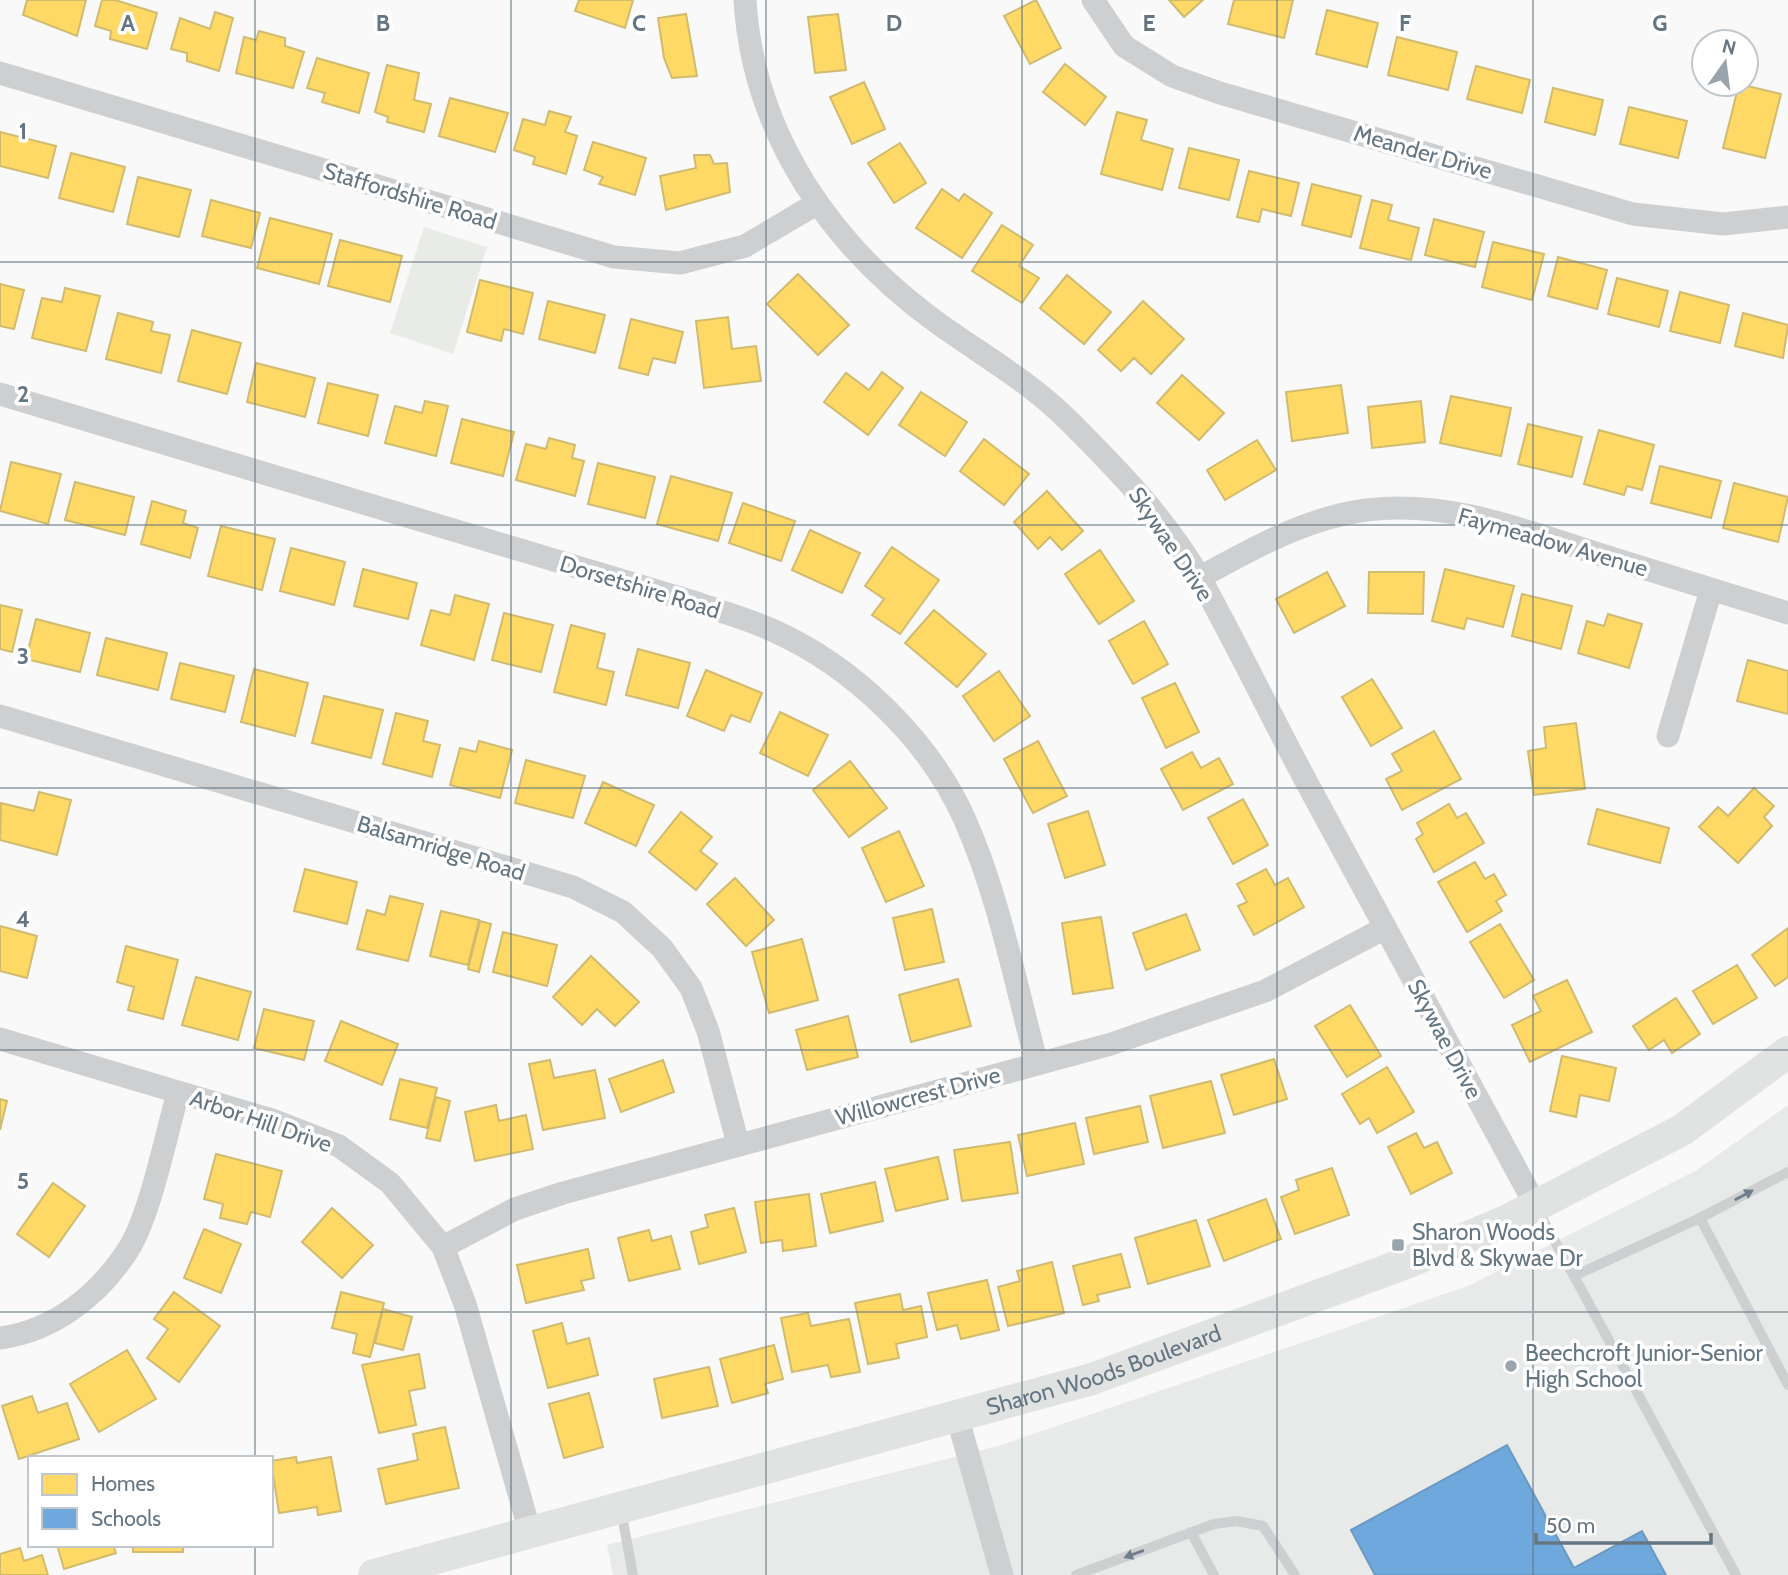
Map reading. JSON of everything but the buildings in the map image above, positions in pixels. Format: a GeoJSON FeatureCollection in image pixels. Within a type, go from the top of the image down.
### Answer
{"type":"FeatureCollection","features":[{"type":"Feature","properties":{"kind":"street","name":"Skywae Drive"},"geometry":{"type":"LineString","coordinates":[[745,0],[758,81],[781,145],[816,204],[864,262],[938,324],[1009,369],[1065,417],[1136,489],[1199,578],[1536,1206]]}},
{"type":"Feature","properties":{"kind":"street","name":"Meander Drive"},"geometry":{"type":"LineString","coordinates":[[1093,0],[1124,46],[1172,76],[1220,93],[1633,214],[1723,224],[1788,217]]}},
{"type":"Feature","properties":{"kind":"street","name":"Staffordshire Road"},"geometry":{"type":"LineString","coordinates":[[0,73],[614,257],[680,262],[745,246],[816,204]]}},
{"type":"Feature","properties":{"kind":"street","name":"Dorsetshire Road"},"geometry":{"type":"LineString","coordinates":[[0,394],[697,604],[773,630],[841,670],[891,714],[932,765],[964,818],[989,883],[1037,1063]]}},
{"type":"Feature","properties":{"kind":"street","name":"Faymeadow Avenue"},"geometry":{"type":"LineString","coordinates":[[1199,578],[1252,548],[1309,524],[1366,510],[1423,509],[1486,519],[1788,614]]}},
{"type":"Feature","properties":{"kind":"street"},"geometry":{"type":"LineString","coordinates":[[1668,736],[1712,590]]}},
{"type":"Feature","properties":{"kind":"street","name":"Balsamridge Road"},"geometry":{"type":"LineString","coordinates":[[0,716],[573,887],[623,912],[662,948],[691,988],[708,1031],[738,1144]]}},
{"type":"Feature","properties":{"kind":"street","name":"Willowcrest Drive"},"geometry":{"type":"LineString","coordinates":[[443,1247],[515,1209],[738,1144],[1111,1044],[1265,991],[1385,928]]}},
{"type":"Feature","properties":{"kind":"street","name":"Arbor Hill Drive"},"geometry":{"type":"LineString","coordinates":[[0,1039],[272,1120],[339,1146],[390,1183],[443,1247],[465,1304],[530,1532]]}},
{"type":"Feature","properties":{"kind":"street","name":"Sharon Woods Boulevard"},"geometry":{"type":"LineString","coordinates":[[374,1575],[1104,1374],[1409,1262],[1536,1206],[1682,1130],[1788,1052]]}},
{"type":"Feature","properties":{"kind":"street"},"geometry":{"type":"LineString","coordinates":[[0,1338],[59,1319],[92,1295],[129,1249],[143,1216],[178,1093]]}},
{"type":"Feature","properties":{"kind":"street"},"geometry":{"type":"LineString","coordinates":[[957,1416],[1002,1575]]}},
{"type":"Feature","properties":{"kind":"lane"},"geometry":{"type":"LineString","coordinates":[[1573,1276],[1699,1218],[1788,1172]]}},
{"type":"Feature","properties":{"kind":"lane"},"geometry":{"type":"LineString","coordinates":[[1536,1206],[1737,1575]]}},
{"type":"Feature","properties":{"kind":"lane"},"geometry":{"type":"LineString","coordinates":[[1699,1218],[1788,1385]]}},
{"type":"Feature","properties":{"kind":"lane"},"geometry":{"type":"LineString","coordinates":[[620,1507],[633,1575]]}},
{"type":"Feature","properties":{"kind":"lane"},"geometry":{"type":"LineString","coordinates":[[1076,1575],[1191,1532],[1237,1521],[1263,1526],[1295,1575]]}},
{"type":"Feature","properties":{"kind":"lane"},"geometry":{"type":"LineString","coordinates":[[1191,1532],[1214,1575]]}},
{"type":"Feature","properties":{"kind":"shaded area"},"geometry":{"type":"Polygon","coordinates":[[[424,227],[487,247],[453,354],[390,333],[424,227]]]}},
{"type":"Feature","properties":{"kind":"shaded area","name":"Beechcroft Junior-Senior High School"},"geometry":{"type":"Polygon","coordinates":[[[1788,1105],[1788,1575],[613,1575],[607,1545],[998,1446],[1468,1286],[1697,1170],[1788,1105]]]}},
{"type":"Feature","properties":{"kind":"place","name":"Sharon Woods Blvd & Skywae Dr"},"geometry":{"type":"Point","coordinates":[1398,1245]}},
{"type":"Feature","properties":{"kind":"place","name":"Beechcroft Junior-Senior High School"},"geometry":{"type":"Point","coordinates":[1511,1366]}}]}
